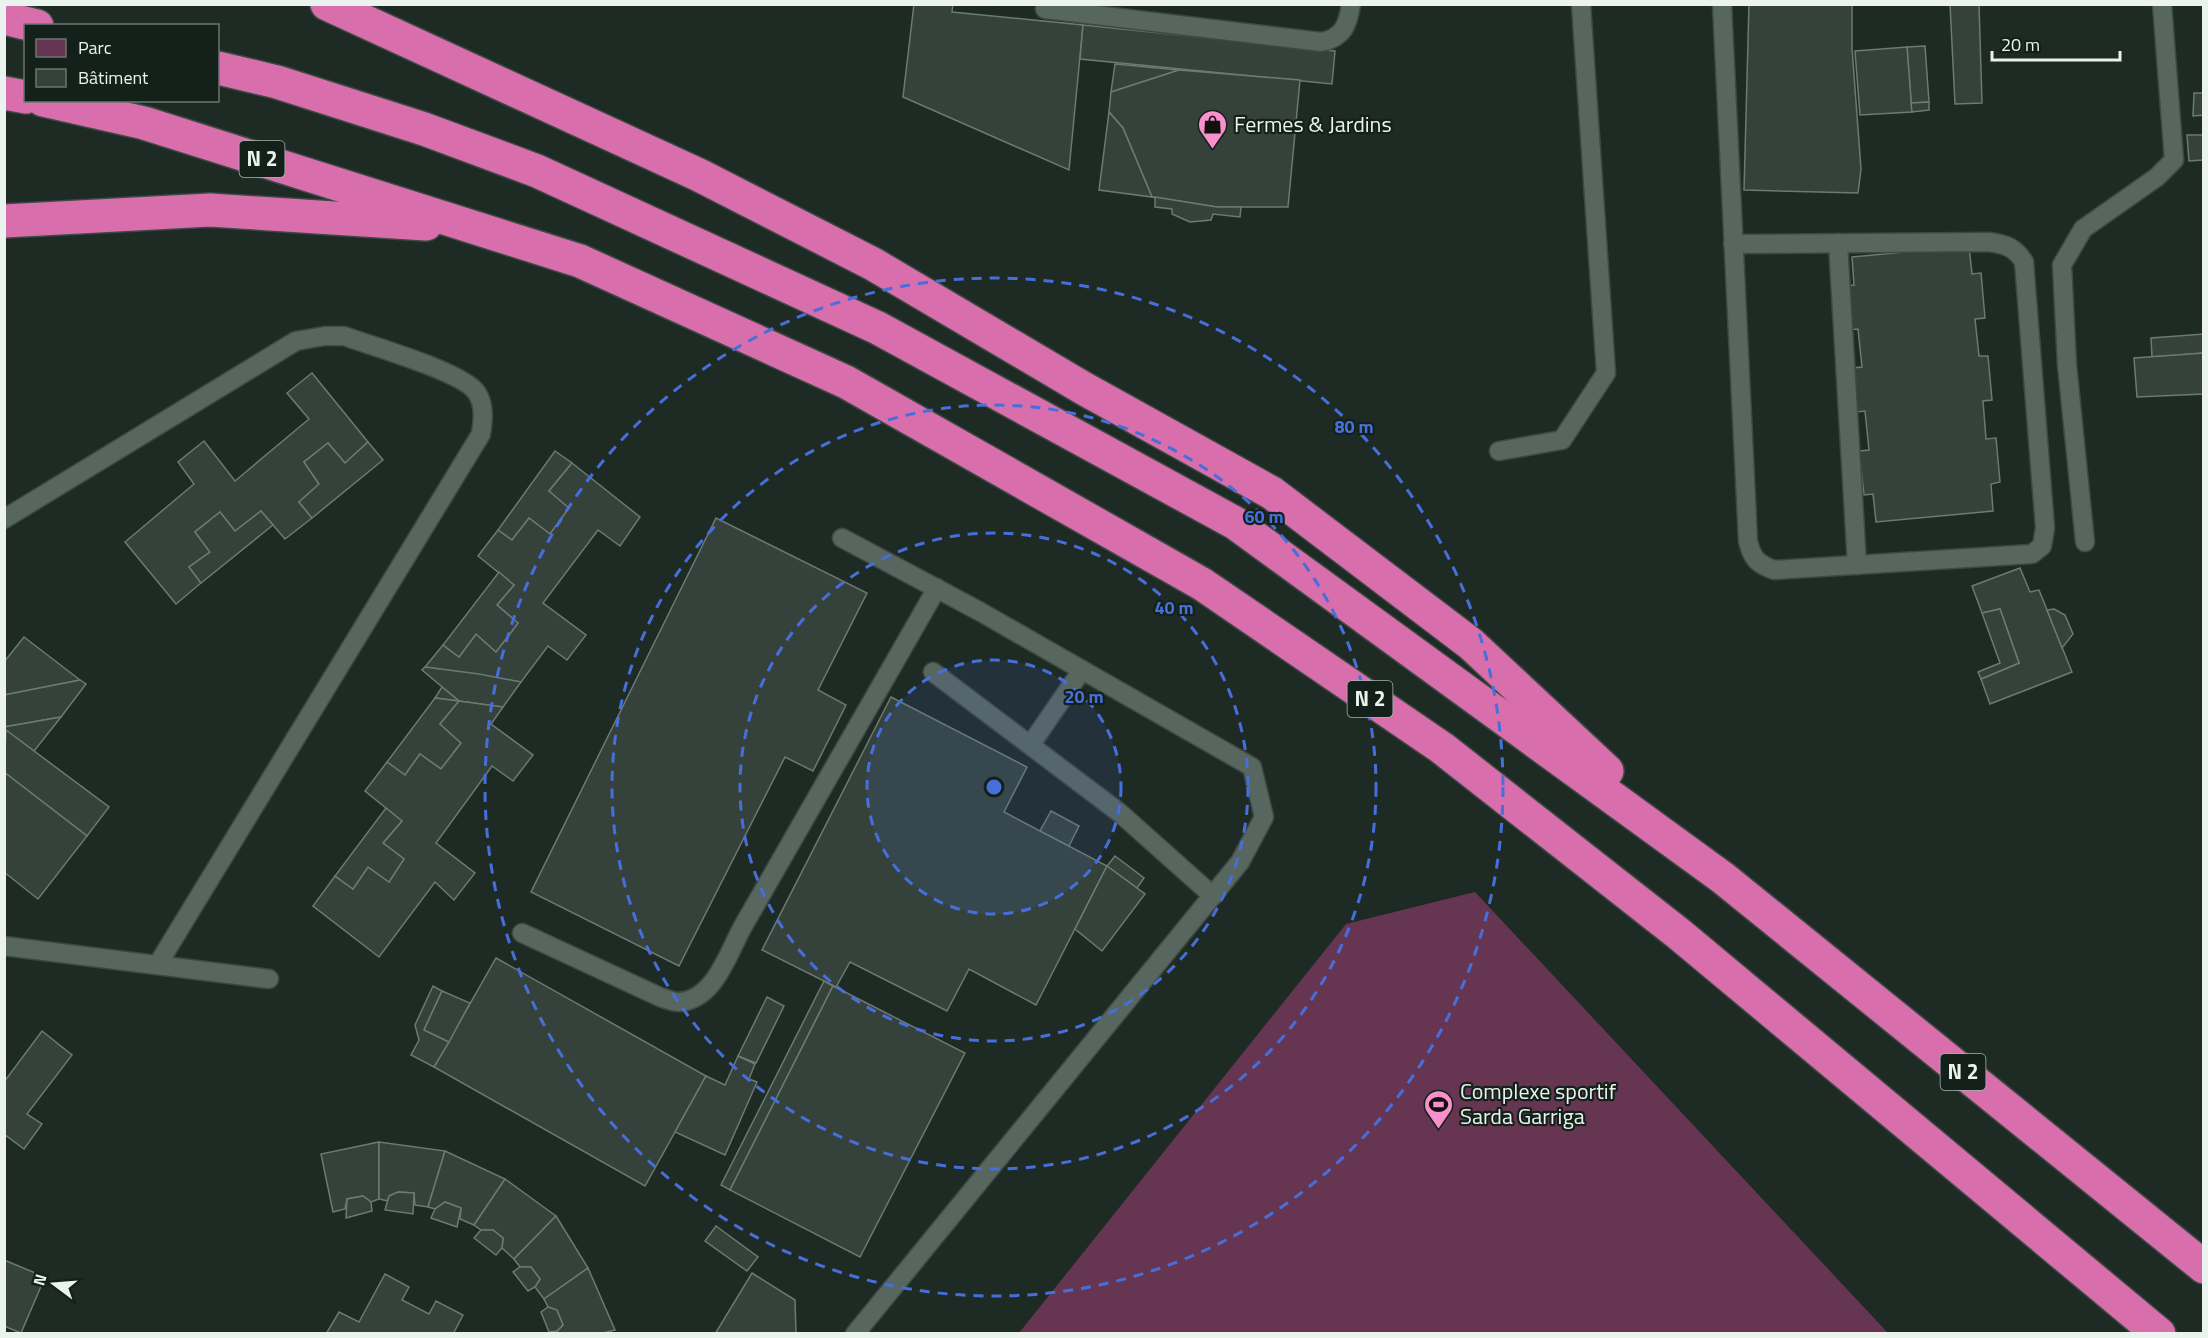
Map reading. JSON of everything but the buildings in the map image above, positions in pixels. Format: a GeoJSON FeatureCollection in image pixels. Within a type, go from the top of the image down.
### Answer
{"type":"FeatureCollection","features":[{"type":"Feature","properties":{"kind":"highway"},"geometry":{"type":"LineString","coordinates":[[327,4],[699,175],[853,254],[1083,388],[1272,493],[1471,644],[1723,878]]}},
{"type":"Feature","properties":{"kind":"highway"},"geometry":{"type":"LineString","coordinates":[[4,18],[29,24]]}},
{"type":"Feature","properties":{"kind":"highway","name":"N 2"},"geometry":{"type":"LineString","coordinates":[[219,68],[277,82],[413,126],[537,171],[878,328],[1235,523],[1457,682],[1723,878],[2204,1267]]}},
{"type":"Feature","properties":{"kind":"highway"},"geometry":{"type":"LineString","coordinates":[[4,93],[24,97]]}},
{"type":"Feature","properties":{"kind":"highway","name":"N 2"},"geometry":{"type":"LineString","coordinates":[[52,102],[144,123],[479,227],[580,261],[846,382],[1202,584],[1442,748],[1679,934],[2159,1334]]}},
{"type":"Feature","properties":{"kind":"highway"},"geometry":{"type":"LineString","coordinates":[[4,220],[210,210],[479,227]]}},
{"type":"Feature","properties":{"kind":"lane"},"geometry":{"type":"LineString","coordinates":[[1045,9],[1321,42],[1334,39],[1343,32],[1349,20],[1351,4]]}},
{"type":"Feature","properties":{"kind":"lane"},"geometry":{"type":"LineString","coordinates":[[1499,451],[1562,440],[1606,373],[1581,4]]}},
{"type":"Feature","properties":{"kind":"lane"},"geometry":{"type":"LineString","coordinates":[[1722,4],[1733,244],[1748,541],[1751,555],[1759,564],[1774,570],[2032,554],[2042,546],[2045,528],[2024,262],[2016,250],[2003,244],[1988,242],[1733,244]]}},
{"type":"Feature","properties":{"kind":"lane"},"geometry":{"type":"LineString","coordinates":[[2085,542],[2067,364],[2062,265],[2083,229],[2157,177],[2174,160],[2162,4]]}},
{"type":"Feature","properties":{"kind":"lane"},"geometry":{"type":"LineString","coordinates":[[1838,243],[1857,565]]}},
{"type":"Feature","properties":{"kind":"lane"},"geometry":{"type":"LineString","coordinates":[[4,519],[296,341],[325,336],[344,336],[458,377],[476,392],[483,413],[481,434],[158,964]]}},
{"type":"Feature","properties":{"kind":"lane"},"geometry":{"type":"LineString","coordinates":[[842,538],[937,588],[1252,767],[1264,817],[1240,862],[855,1334]]}},
{"type":"Feature","properties":{"kind":"lane"},"geometry":{"type":"LineString","coordinates":[[522,933],[660,997],[679,1002],[697,996],[715,981],[742,928],[937,588]]}},
{"type":"Feature","properties":{"kind":"lane"},"geometry":{"type":"LineString","coordinates":[[1031,744],[1082,670]]}},
{"type":"Feature","properties":{"kind":"lane"},"geometry":{"type":"LineString","coordinates":[[933,672],[1031,744],[1119,813],[1213,896]]}},
{"type":"Feature","properties":{"kind":"lane"},"geometry":{"type":"LineString","coordinates":[[4,946],[269,979]]}},
{"type":"Feature","properties":{"kind":"green space","name":"Complexe sportif Sarda Garriga"},"geometry":{"type":"Polygon","coordinates":[[[1475,892],[1888,1333],[1019,1333],[1346,924],[1475,892]]]}},
{"type":"Feature","properties":{"kind":"place","name":"Fermes & Jardins"},"geometry":{"type":"Point","coordinates":[1213,150]}},
{"type":"Feature","properties":{"kind":"place","name":"Complexe sportif Sarda Garriga"},"geometry":{"type":"Point","coordinates":[1439,1130]}}]}
